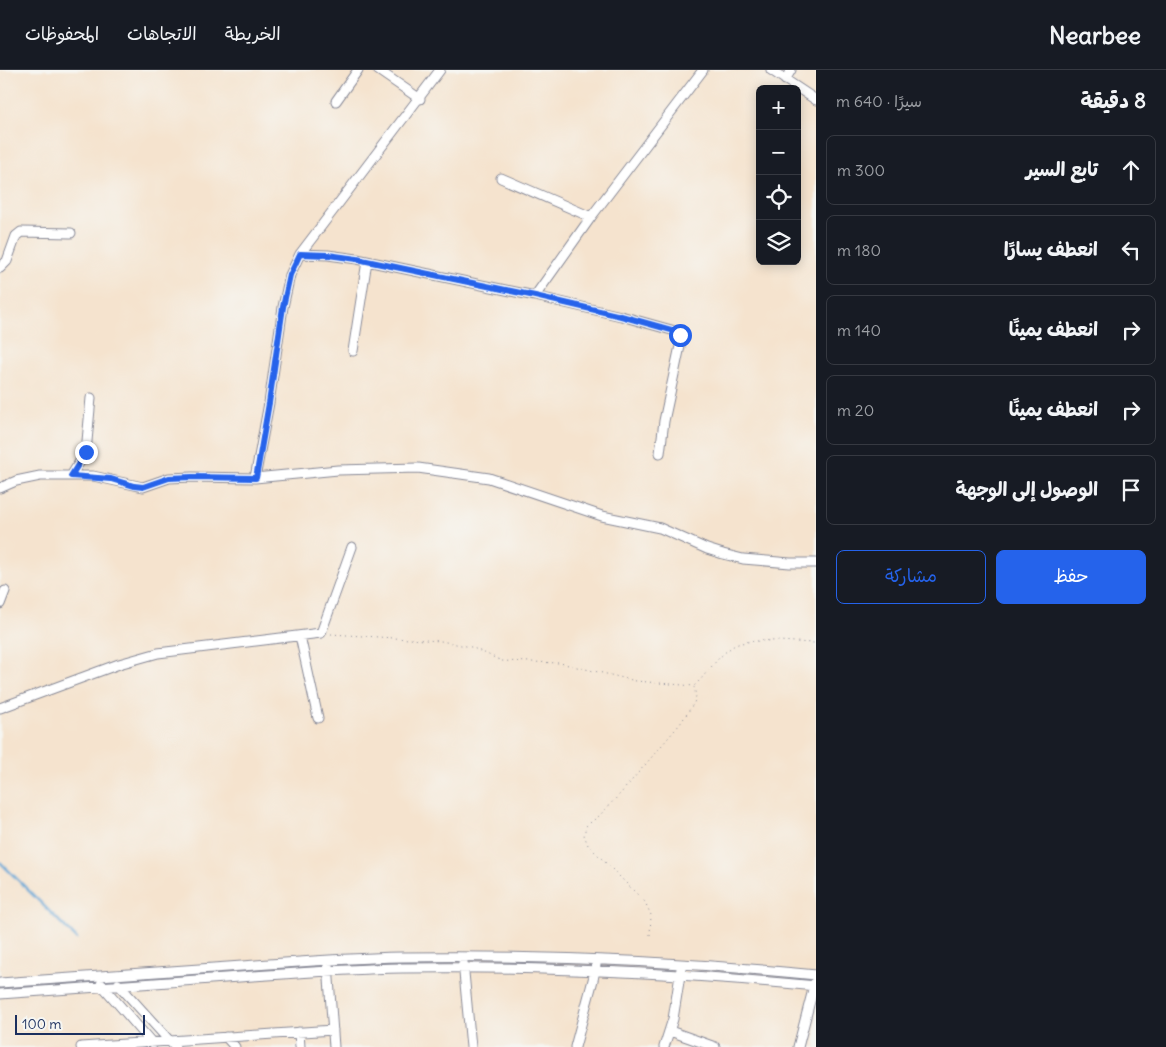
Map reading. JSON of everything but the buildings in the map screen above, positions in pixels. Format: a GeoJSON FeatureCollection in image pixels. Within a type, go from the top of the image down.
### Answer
{"type":"FeatureCollection","features":[{"type":"Feature","properties":{"kind":"street"},"geometry":{"type":"LineString","coordinates":[[336,100],[358,70]]}},
{"type":"Feature","properties":{"kind":"street"},"geometry":{"type":"LineString","coordinates":[[378,70],[420,99]]}},
{"type":"Feature","properties":{"kind":"street"},"geometry":{"type":"LineString","coordinates":[[256,478],[283,307],[290,275],[300,254],[420,99],[440,70]]}},
{"type":"Feature","properties":{"kind":"street"},"geometry":{"type":"LineString","coordinates":[[535,296],[591,217],[703,70]]}},
{"type":"Feature","properties":{"kind":"street"},"geometry":{"type":"LineString","coordinates":[[771,70],[816,100]]}},
{"type":"Feature","properties":{"kind":"street"},"geometry":{"type":"LineString","coordinates":[[785,80],[791,70]]}},
{"type":"Feature","properties":{"kind":"street"},"geometry":{"type":"LineString","coordinates":[[501,178],[591,217]]}},
{"type":"Feature","properties":{"kind":"street"},"geometry":{"type":"LineString","coordinates":[[0,268],[10,254],[16,236],[21,232],[71,233]]}},
{"type":"Feature","properties":{"kind":"street"},"geometry":{"type":"LineString","coordinates":[[300,254],[328,255],[367,261],[535,296],[675,331],[680,335],[680,346],[664,421],[660,453]]}},
{"type":"Feature","properties":{"kind":"street"},"geometry":{"type":"LineString","coordinates":[[353,351],[367,261]]}},
{"type":"Feature","properties":{"kind":"street"},"geometry":{"type":"LineString","coordinates":[[71,476],[86,452],[91,398]]}},
{"type":"Feature","properties":{"kind":"street"},"geometry":{"type":"LineString","coordinates":[[0,488],[33,477],[71,476],[111,479],[143,487],[169,478],[256,478],[338,470],[418,468],[465,473],[489,478],[602,516],[660,528],[723,554],[763,561],[816,563]]}},
{"type":"Feature","properties":{"kind":"street"},"geometry":{"type":"LineString","coordinates":[[0,708],[142,657],[171,651],[321,634],[352,547]]}},
{"type":"Feature","properties":{"kind":"street"},"geometry":{"type":"LineString","coordinates":[[0,604],[5,591]]}},
{"type":"Feature","properties":{"kind":"street"},"geometry":{"type":"LineString","coordinates":[[300,636],[318,718]]}},
{"type":"Feature","properties":{"kind":"street"},"geometry":{"type":"LineString","coordinates":[[0,983],[327,960],[400,957],[596,959],[682,963],[816,975]]}},
{"type":"Feature","properties":{"kind":"street"},"geometry":{"type":"LineString","coordinates":[[462,957],[471,1047]]}},
{"type":"Feature","properties":{"kind":"street"},"geometry":{"type":"LineString","coordinates":[[575,1047],[596,959]]}},
{"type":"Feature","properties":{"kind":"street"},"geometry":{"type":"LineString","coordinates":[[327,960],[334,1047]]}},
{"type":"Feature","properties":{"kind":"street"},"geometry":{"type":"LineString","coordinates":[[664,1047],[670,1031],[682,963]]}},
{"type":"Feature","properties":{"kind":"street"},"geometry":{"type":"LineString","coordinates":[[0,994],[328,971],[464,968],[594,971],[816,984],[798,1047]]}},
{"type":"Feature","properties":{"kind":"street"},"geometry":{"type":"LineString","coordinates":[[110,975],[172,1044]]}},
{"type":"Feature","properties":{"kind":"street"},"geometry":{"type":"LineString","coordinates":[[94,976],[154,1044]]}},
{"type":"Feature","properties":{"kind":"street"},"geometry":{"type":"LineString","coordinates":[[81,1047],[172,1044],[226,1037],[333,1030]]}},
{"type":"Feature","properties":{"kind":"street"},"geometry":{"type":"LineString","coordinates":[[670,1031],[715,1047]]}},
{"type":"Feature","properties":{"kind":"street"},"geometry":{"type":"LineString","coordinates":[[299,1032],[300,1047]]}},
{"type":"Feature","properties":{"kind":"street"},"geometry":{"type":"LineString","coordinates":[[226,1037],[235,1047]]}},
{"type":"Feature","properties":{"kind":"path"},"geometry":{"type":"LineString","coordinates":[[321,634],[359,634],[454,642],[502,661],[560,663],[636,681],[694,686]]}},
{"type":"Feature","properties":{"kind":"path"},"geometry":{"type":"LineString","coordinates":[[694,686],[726,652],[738,643],[816,643]]}},
{"type":"Feature","properties":{"kind":"path"},"geometry":{"type":"LineString","coordinates":[[650,935],[650,915],[645,902],[588,845],[584,835],[586,826],[599,816],[621,793],[661,748],[692,708],[696,699],[694,686]]}},
{"type":"Feature","properties":{"kind":"waterway"},"geometry":{"type":"LineString","coordinates":[[0,862],[77,939]]}},
{"type":"Feature","properties":{"kind":"route"},"geometry":{"type":"LineString","coordinates":[[86,452],[71,476],[93,476],[143,487],[169,478],[256,478],[283,307],[290,275],[300,254],[357,259],[535,296],[621,316],[675,331],[680,335]]}}]}
